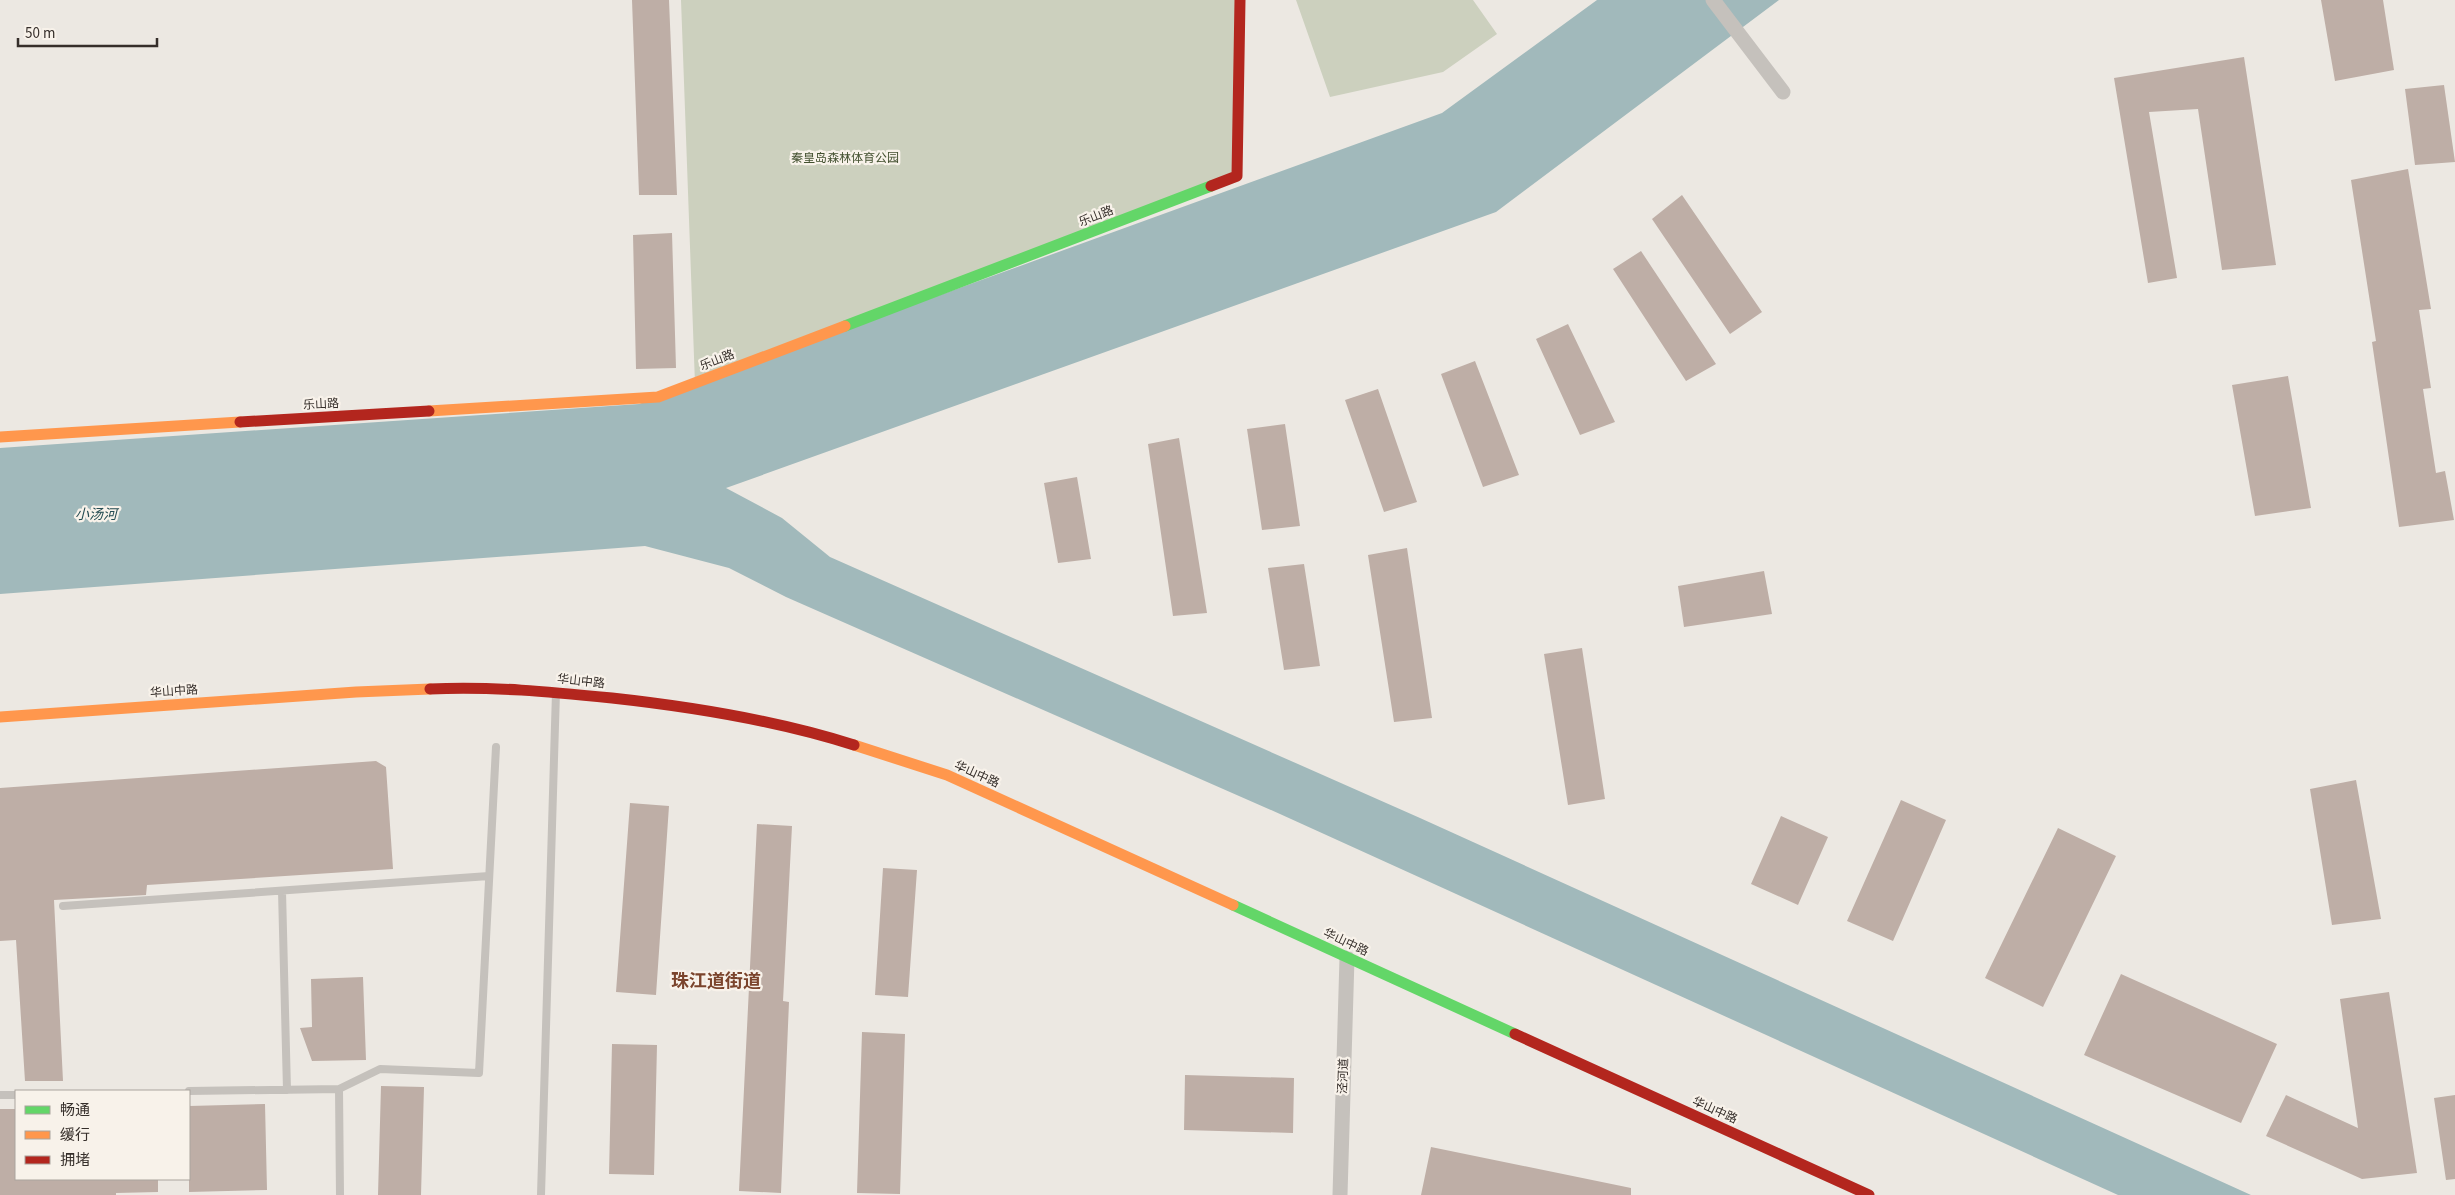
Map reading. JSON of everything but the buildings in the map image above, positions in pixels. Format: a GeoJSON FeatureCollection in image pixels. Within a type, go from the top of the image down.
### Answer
{"type":"FeatureCollection","features":[{"type":"Feature","properties":{"kind":"street","name":"乐山路"},"geometry":{"type":"LineString","coordinates":[[0,437],[658,397],[1238,176],[1240,0]]}},
{"type":"Feature","properties":{"kind":"street"},"geometry":{"type":"LineString","coordinates":[[1713,0],[1783,92]]}},
{"type":"Feature","properties":{"kind":"street","name":"华山中路"},"geometry":{"type":"LineString","coordinates":[[0,717],[356,692],[451,688],[556,692],[690,707],[828,736],[947,775],[1868,1195]]}},
{"type":"Feature","properties":{"kind":"street","name":"泾河道"},"geometry":{"type":"LineString","coordinates":[[1340,1195],[1347,958]]}},
{"type":"Feature","properties":{"kind":"lane"},"geometry":{"type":"LineString","coordinates":[[541,1195],[556,692]]}},
{"type":"Feature","properties":{"kind":"lane"},"geometry":{"type":"LineString","coordinates":[[190,1092],[339,1089],[380,1069],[479,1073],[496,747]]}},
{"type":"Feature","properties":{"kind":"lane"},"geometry":{"type":"LineString","coordinates":[[63,906],[489,876]]}},
{"type":"Feature","properties":{"kind":"lane"},"geometry":{"type":"LineString","coordinates":[[282,891],[287,1090]]}},
{"type":"Feature","properties":{"kind":"lane"},"geometry":{"type":"LineString","coordinates":[[339,1089],[340,1195]]}},
{"type":"Feature","properties":{"kind":"lane"},"geometry":{"type":"LineString","coordinates":[[0,1095],[15,1095]]}},
{"type":"Feature","properties":{"kind":"green space","name":"秦皇岛森林体育公园"},"geometry":{"type":"Polygon","coordinates":[[[681,0],[1240,0],[1237,176],[695,384],[681,0]]]}},
{"type":"Feature","properties":{"kind":"green space"},"geometry":{"type":"Polygon","coordinates":[[[1296,0],[1473,0],[1497,34],[1443,72],[1330,97],[1296,0]]]}},
{"type":"Feature","properties":{"kind":"water","name":"小汤河"},"geometry":{"type":"Polygon","coordinates":[[[1597,0],[1779,0],[1496,212],[726,488],[782,518],[830,557],[1420,818],[2251,1195],[2118,1195],[1280,814],[786,597],[729,568],[645,546],[0,594],[0,448],[639,404],[1442,113],[1597,0]]]}},
{"type":"Feature","properties":{"kind":"traffic: fast"},"geometry":{"type":"LineString","coordinates":[[845,326],[1211,186]]}},
{"type":"Feature","properties":{"kind":"traffic: fast"},"geometry":{"type":"LineString","coordinates":[[1233,905],[1515,1034]]}},
{"type":"Feature","properties":{"kind":"traffic: slow"},"geometry":{"type":"LineString","coordinates":[[429,411],[658,397],[845,326]]}},
{"type":"Feature","properties":{"kind":"traffic: slow"},"geometry":{"type":"LineString","coordinates":[[0,437],[240,422]]}},
{"type":"Feature","properties":{"kind":"traffic: slow"},"geometry":{"type":"LineString","coordinates":[[0,717],[356,692],[430,689]]}},
{"type":"Feature","properties":{"kind":"traffic: slow"},"geometry":{"type":"LineString","coordinates":[[854,745],[947,775],[1233,905]]}},
{"type":"Feature","properties":{"kind":"traffic: jam"},"geometry":{"type":"LineString","coordinates":[[1211,186],[1237,176],[1240,0]]}},
{"type":"Feature","properties":{"kind":"traffic: jam"},"geometry":{"type":"LineString","coordinates":[[240,422],[429,411]]}},
{"type":"Feature","properties":{"kind":"traffic: jam"},"geometry":{"type":"LineString","coordinates":[[430,689],[476,688],[521,690],[612,698],[673,706],[795,728],[854,745]]}},
{"type":"Feature","properties":{"kind":"traffic: jam"},"geometry":{"type":"LineString","coordinates":[[1515,1034],[1869,1195]]}},
{"type":"Feature","properties":{"kind":"district","name":"珠江道街道"},"geometry":{"type":"Point","coordinates":[716,981]}}]}
